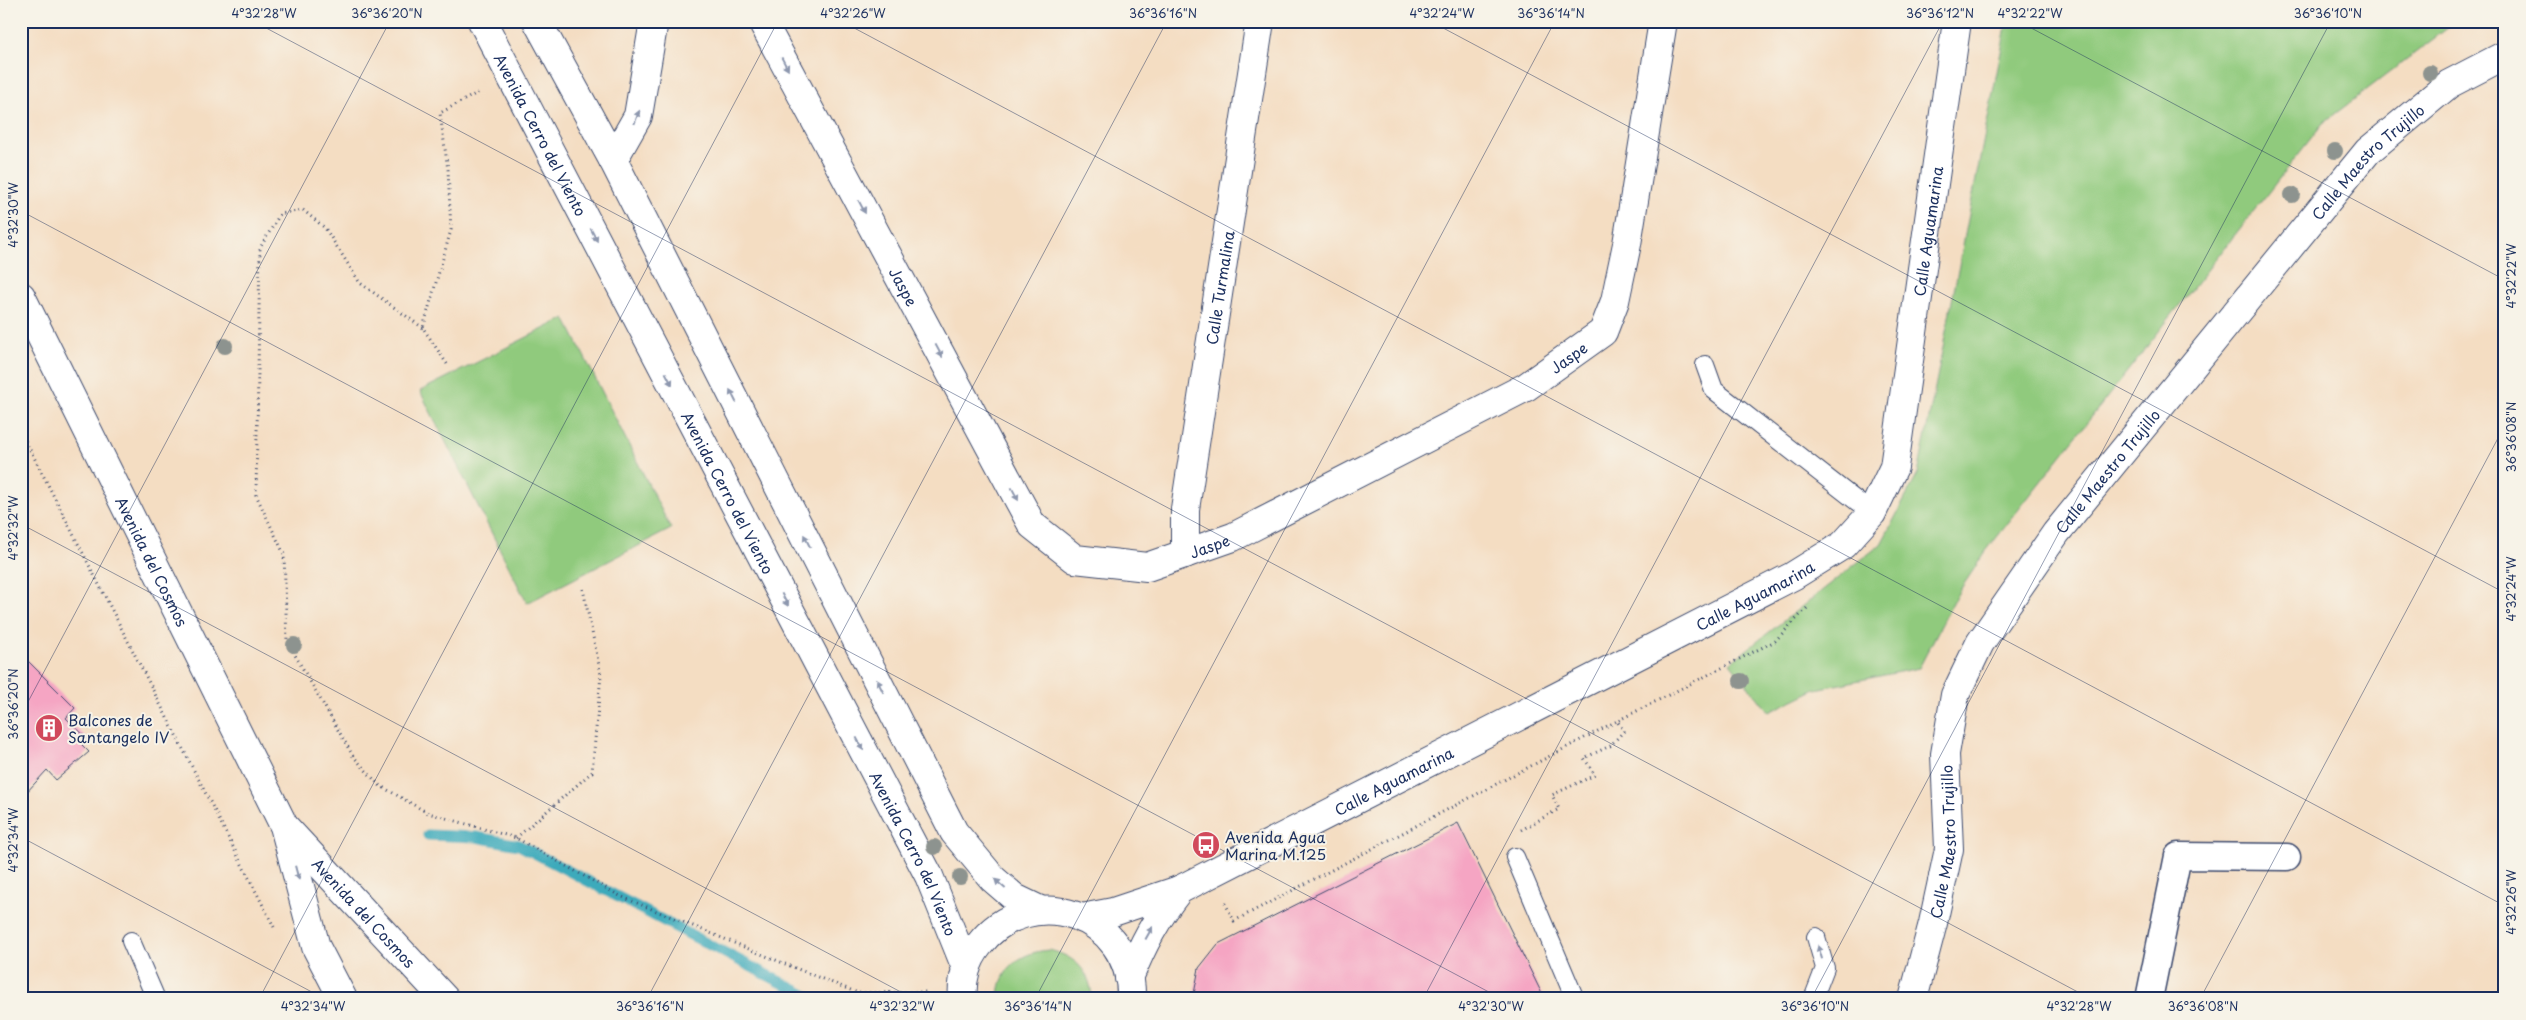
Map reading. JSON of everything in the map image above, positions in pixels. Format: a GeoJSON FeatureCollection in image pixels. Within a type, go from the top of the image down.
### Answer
{"type":"FeatureCollection","features":[{"type":"Feature","properties":{"kind":"street","name":"Avenida Cerro del Viento"},"geometry":{"type":"LineString","coordinates":[[482,21],[929,876],[963,986]]}},
{"type":"Feature","properties":{"kind":"street"},"geometry":{"type":"LineString","coordinates":[[537,21],[613,160],[954,832],[993,879],[1015,898],[1040,910]]}},
{"type":"Feature","properties":{"kind":"street"},"geometry":{"type":"LineString","coordinates":[[613,160],[638,116],[654,21]]}},
{"type":"Feature","properties":{"kind":"street","name":"Jaspe"},"geometry":{"type":"LineString","coordinates":[[762,21],[1032,525],[1075,559],[1147,567],[1233,537],[1526,387],[1603,332],[1615,301],[1627,244],[1662,21]]}},
{"type":"Feature","properties":{"kind":"street","name":"Calle Turmalina"},"geometry":{"type":"LineString","coordinates":[[1185,554],[1185,509],[1260,21]]}},
{"type":"Feature","properties":{"kind":"street","name":"Calle Aguamarina"},"geometry":{"type":"LineString","coordinates":[[1082,918],[1113,912],[1179,890],[1794,576],[1843,545],[1872,513],[1894,467],[1957,21]]}},
{"type":"Feature","properties":{"kind":"street","name":"Calle Maestro Trujillo"},"geometry":{"type":"LineString","coordinates":[[1914,999],[1949,849],[1945,754],[1954,695],[1980,643],[2056,533],[2368,151],[2448,84],[2505,55]]}},
{"type":"Feature","properties":{"kind":"street","name":"Avenida del Cosmos"},"geometry":{"type":"LineString","coordinates":[[21,296],[284,826],[316,947],[343,999]]}},
{"type":"Feature","properties":{"kind":"street","name":"Avenida del Cosmos"},"geometry":{"type":"LineString","coordinates":[[284,826],[446,999]]}},
{"type":"Feature","properties":{"kind":"street"},"geometry":{"type":"LineString","coordinates":[[2150,999],[2178,856],[2287,857]]}},
{"type":"Feature","properties":{"kind":"street","name":"Calle Aguamarina"},"geometry":{"type":"LineString","coordinates":[[1130,988],[1145,941],[1159,915],[1179,890]]}},
{"type":"Feature","properties":{"kind":"street"},"geometry":{"type":"LineString","coordinates":[[963,986],[975,950],[986,935],[1002,922],[1021,914],[1040,910],[1061,911],[1082,918],[1099,928],[1113,942],[1123,959],[1130,988]]}},
{"type":"Feature","properties":{"kind":"lane"},"geometry":{"type":"LineString","coordinates":[[1705,365],[1714,390],[1872,513]]}},
{"type":"Feature","properties":{"kind":"lane"},"geometry":{"type":"LineString","coordinates":[[1515,857],[1575,999]]}},
{"type":"Feature","properties":{"kind":"lane"},"geometry":{"type":"LineString","coordinates":[[1813,999],[1825,968],[1816,937]]}},
{"type":"Feature","properties":{"kind":"lane"},"geometry":{"type":"LineString","coordinates":[[131,941],[156,999]]}},
{"type":"Feature","properties":{"kind":"path"},"geometry":{"type":"LineString","coordinates":[[423,328],[451,230],[448,170],[440,113],[510,76]]}},
{"type":"Feature","properties":{"kind":"path"},"geometry":{"type":"LineString","coordinates":[[447,364],[423,328],[360,284],[324,228],[303,210],[280,214],[260,248],[256,495],[284,554],[287,641],[353,756],[379,785],[428,813],[516,838],[620,896],[858,993],[963,986]]}},
{"type":"Feature","properties":{"kind":"path"},"geometry":{"type":"LineString","coordinates":[[21,432],[276,930]]}},
{"type":"Feature","properties":{"kind":"path"},"geometry":{"type":"LineString","coordinates":[[1210,874],[1234,921],[1617,721],[1775,641],[1810,606],[1794,576]]}},
{"type":"Feature","properties":{"kind":"path"},"geometry":{"type":"LineString","coordinates":[[516,838],[592,772],[601,675],[583,589]]}},
{"type":"Feature","properties":{"kind":"path"},"geometry":{"type":"LineString","coordinates":[[1515,857],[1520,830],[1559,809],[1552,795],[1595,775],[1584,758],[1610,746],[1624,731],[1617,721]]}},
{"type":"Feature","properties":{"kind":"green space"},"geometry":{"type":"Polygon","coordinates":[[[2007,21],[2457,21],[2323,123],[1986,551],[1958,593],[1919,668],[1816,689],[1769,712],[1730,663],[1881,544],[1918,474],[2007,21]]]}},
{"type":"Feature","properties":{"kind":"green space"},"geometry":{"type":"Polygon","coordinates":[[[565,318],[671,529],[527,603],[420,391],[565,318]]]}},
{"type":"Feature","properties":{"kind":"green space"},"geometry":{"type":"Polygon","coordinates":[[[1049,950],[1067,956],[1080,966],[1089,980],[1092,999],[999,999],[1000,988],[1007,970],[1029,954],[1049,950]]]}},
{"type":"Feature","properties":{"kind":"building","name":"Balcones de Santangelo IV"},"geometry":{"type":"Polygon","coordinates":[[[21,654],[75,708],[66,718],[88,739],[82,745],[89,752],[56,780],[47,770],[25,794],[21,790],[21,654]]]}},
{"type":"Feature","properties":{"kind":"building"},"geometry":{"type":"Polygon","coordinates":[[[1458,823],[1544,998],[1193,999],[1199,968],[1218,944],[1458,823]]]}},
{"type":"Feature","properties":{"kind":"waterway"},"geometry":{"type":"LineString","coordinates":[[428,835],[476,837],[519,845],[813,999]]}},
{"type":"Feature","properties":{"kind":"place","name":"Balcones de Santangelo IV"},"geometry":{"type":"Point","coordinates":[49,728]}},
{"type":"Feature","properties":{"kind":"place","name":"Avenida Agua Marina M.125"},"geometry":{"type":"Point","coordinates":[1206,845]}}]}
